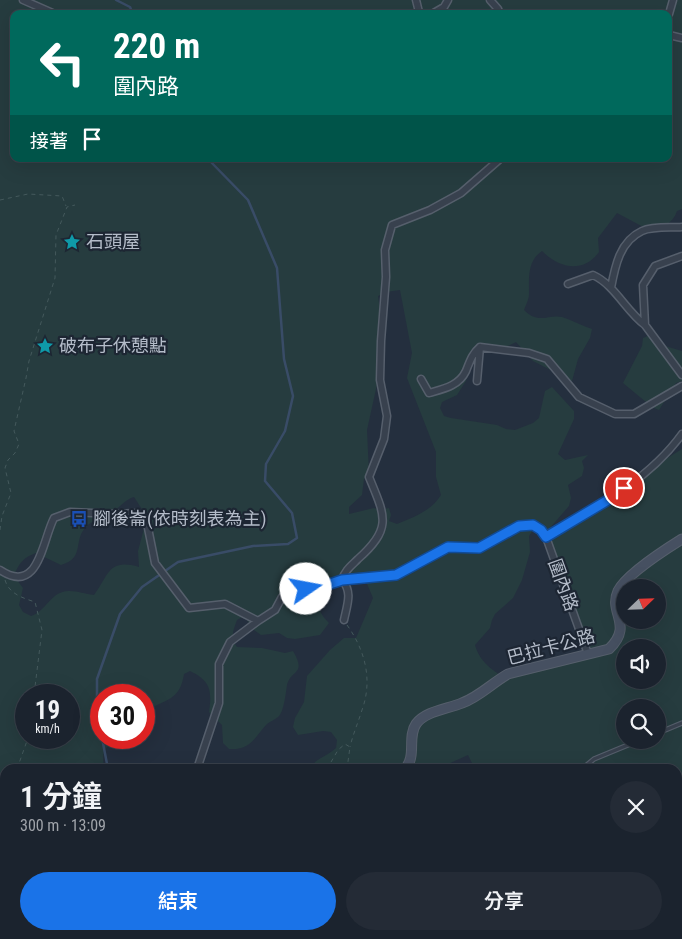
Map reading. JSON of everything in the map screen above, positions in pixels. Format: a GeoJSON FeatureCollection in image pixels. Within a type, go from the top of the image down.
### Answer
{"type":"FeatureCollection","features":[{"type":"Feature","properties":{"kind":"main road","name":"巴拉卡公路"},"geometry":{"type":"LineString","coordinates":[[410,764],[412,733],[416,724],[424,718],[479,695],[508,674],[609,648],[618,640],[621,628],[616,605],[618,591],[657,555],[682,539]]}},
{"type":"Feature","properties":{"kind":"street"},"geometry":{"type":"LineString","coordinates":[[23,0],[45,10]]}},
{"type":"Feature","properties":{"kind":"street"},"geometry":{"type":"LineString","coordinates":[[439,10],[444,7],[448,0]]}},
{"type":"Feature","properties":{"kind":"street"},"geometry":{"type":"LineString","coordinates":[[490,0],[498,10]]}},
{"type":"Feature","properties":{"kind":"street"},"geometry":{"type":"LineString","coordinates":[[342,580],[344,572],[374,545],[383,526],[383,511],[369,477],[384,439],[387,416],[380,380],[381,341],[386,278],[385,250],[392,225],[430,210],[461,193],[497,162]]}},
{"type":"Feature","properties":{"kind":"street"},"geometry":{"type":"LineString","coordinates":[[610,288],[617,258],[630,239],[644,230],[682,227]]}},
{"type":"Feature","properties":{"kind":"street"},"geometry":{"type":"LineString","coordinates":[[645,325],[643,285],[648,274],[655,266],[682,256]]}},
{"type":"Feature","properties":{"kind":"street"},"geometry":{"type":"LineString","coordinates":[[568,284],[593,274],[603,279],[638,320],[645,325],[682,375]]}},
{"type":"Feature","properties":{"kind":"street"},"geometry":{"type":"LineString","coordinates":[[477,381],[480,347]]}},
{"type":"Feature","properties":{"kind":"street"},"geometry":{"type":"LineString","coordinates":[[421,379],[429,393],[451,387],[465,374],[474,352],[480,347],[529,353],[547,359],[579,397],[615,414],[634,414],[682,386]]}},
{"type":"Feature","properties":{"kind":"street","name":"圍內路"},"geometry":{"type":"LineString","coordinates":[[588,654],[546,537],[608,500],[670,451],[682,434]]}},
{"type":"Feature","properties":{"kind":"street"},"geometry":{"type":"LineString","coordinates":[[2,572],[21,577],[31,573],[37,566],[54,518],[70,512],[137,513],[144,518],[148,528],[155,563],[189,608],[225,604],[258,621]]}},
{"type":"Feature","properties":{"kind":"street"},"geometry":{"type":"LineString","coordinates":[[199,764],[219,703],[219,664],[230,642],[275,610],[282,597],[293,590],[318,588],[342,580],[396,575],[448,547],[479,548],[519,526],[533,525],[541,530],[546,537]]}},
{"type":"Feature","properties":{"kind":"street"},"geometry":{"type":"LineString","coordinates":[[342,580],[347,586],[349,595],[344,620]]}},
{"type":"Feature","properties":{"kind":"lane"},"geometry":{"type":"LineString","coordinates":[[666,729],[682,722]]}},
{"type":"Feature","properties":{"kind":"lane"},"geometry":{"type":"LineString","coordinates":[[588,764],[594,759],[618,749]]}},
{"type":"Feature","properties":{"kind":"path"},"geometry":{"type":"LineString","coordinates":[[0,200],[28,194],[62,196],[66,207],[56,235],[56,278],[29,361],[14,431],[18,444],[15,453],[8,460],[5,468],[11,493],[2,516],[0,530]]}},
{"type":"Feature","properties":{"kind":"path"},"geometry":{"type":"LineString","coordinates":[[66,207],[74,205]]}},
{"type":"Feature","properties":{"kind":"path"},"geometry":{"type":"LineString","coordinates":[[2,572],[6,584],[18,596],[35,602],[42,630],[35,684]]}},
{"type":"Feature","properties":{"kind":"path"},"geometry":{"type":"LineString","coordinates":[[344,620],[358,641],[366,668],[367,690],[350,747],[348,764]]}},
{"type":"Feature","properties":{"kind":"path"},"geometry":{"type":"LineString","coordinates":[[330,764],[338,750],[346,744],[350,747]]}},
{"type":"Feature","properties":{"kind":"path"},"geometry":{"type":"LineString","coordinates":[[20,764],[24,749]]}},
{"type":"Feature","properties":{"kind":"green space"},"geometry":{"type":"Polygon","coordinates":[[[0,0],[682,0],[682,209],[677,211],[673,219],[666,225],[649,230],[617,213],[598,238],[599,252],[586,264],[578,266],[563,265],[542,251],[537,255],[531,265],[529,294],[524,310],[534,317],[562,317],[592,329],[590,338],[578,359],[572,381],[533,361],[516,342],[502,349],[478,354],[472,360],[466,381],[457,395],[442,402],[440,408],[444,416],[515,430],[533,423],[539,418],[545,391],[552,387],[574,411],[574,419],[558,454],[565,460],[588,455],[582,461],[584,468],[582,476],[568,485],[571,498],[569,506],[549,529],[533,530],[529,536],[530,552],[522,580],[513,598],[495,614],[490,628],[475,645],[480,657],[507,680],[536,669],[594,657],[552,555],[551,545],[553,537],[559,531],[575,525],[588,515],[598,501],[682,449],[682,764],[472,764],[468,755],[448,764],[313,764],[336,748],[337,740],[331,732],[323,731],[298,735],[293,727],[295,718],[304,702],[307,676],[330,650],[344,638],[356,638],[373,598],[365,579],[322,591],[319,608],[329,623],[320,635],[295,639],[287,638],[279,633],[261,635],[254,630],[244,616],[237,620],[233,637],[237,647],[262,648],[285,653],[293,651],[299,664],[297,671],[287,685],[281,714],[266,725],[255,739],[242,748],[229,749],[223,743],[222,725],[209,712],[210,692],[208,687],[202,679],[190,671],[184,674],[182,683],[175,694],[155,706],[155,684],[90,684],[90,749],[106,749],[103,757],[104,764],[0,764],[0,0]],[[400,290],[386,292],[378,296],[385,348],[367,430],[369,474],[364,479],[362,495],[349,507],[349,514],[374,508],[380,510],[389,508],[391,515],[389,521],[397,524],[427,509],[441,495],[436,477],[436,452],[407,378],[412,353],[400,290]],[[134,497],[109,514],[88,525],[82,533],[76,554],[68,562],[61,565],[36,553],[28,557],[17,568],[14,576],[23,588],[19,605],[23,612],[31,616],[41,610],[58,594],[64,592],[73,591],[94,595],[110,570],[121,565],[139,567],[138,551],[147,517],[134,497]]]}},
{"type":"Feature","properties":{"kind":"green space"},"geometry":{"type":"Polygon","coordinates":[[[650,335],[665,346],[682,351],[682,381],[676,383],[659,410],[652,407],[623,383],[642,346],[643,338],[650,335]]]}},
{"type":"Feature","properties":{"kind":"waterway"},"geometry":{"type":"LineString","coordinates":[[116,0],[130,7],[131,10]]}},
{"type":"Feature","properties":{"kind":"waterway"},"geometry":{"type":"LineString","coordinates":[[97,684],[97,679],[120,614],[142,587],[178,562],[253,546],[288,544],[297,538],[292,513],[265,481],[266,464],[285,431],[293,396],[284,359],[277,268],[248,200],[211,162]]}},
{"type":"Feature","properties":{"kind":"waterway"},"geometry":{"type":"LineString","coordinates":[[104,749],[107,764]]}},
{"type":"Feature","properties":{"kind":"place","name":"石頭屋"},"geometry":{"type":"Point","coordinates":[72,242]}},
{"type":"Feature","properties":{"kind":"place","name":"破布子休憩點"},"geometry":{"type":"Point","coordinates":[45,346]}},
{"type":"Feature","properties":{"kind":"place","name":"腳後崙(依時刻表為主)"},"geometry":{"type":"Point","coordinates":[79,519]}},
{"type":"Feature","properties":{"kind":"route"},"geometry":{"type":"LineString","coordinates":[[306,589],[318,588],[342,580],[396,575],[448,547],[479,548],[519,526],[533,525],[541,530],[546,537],[608,500],[624,488]]}}]}
